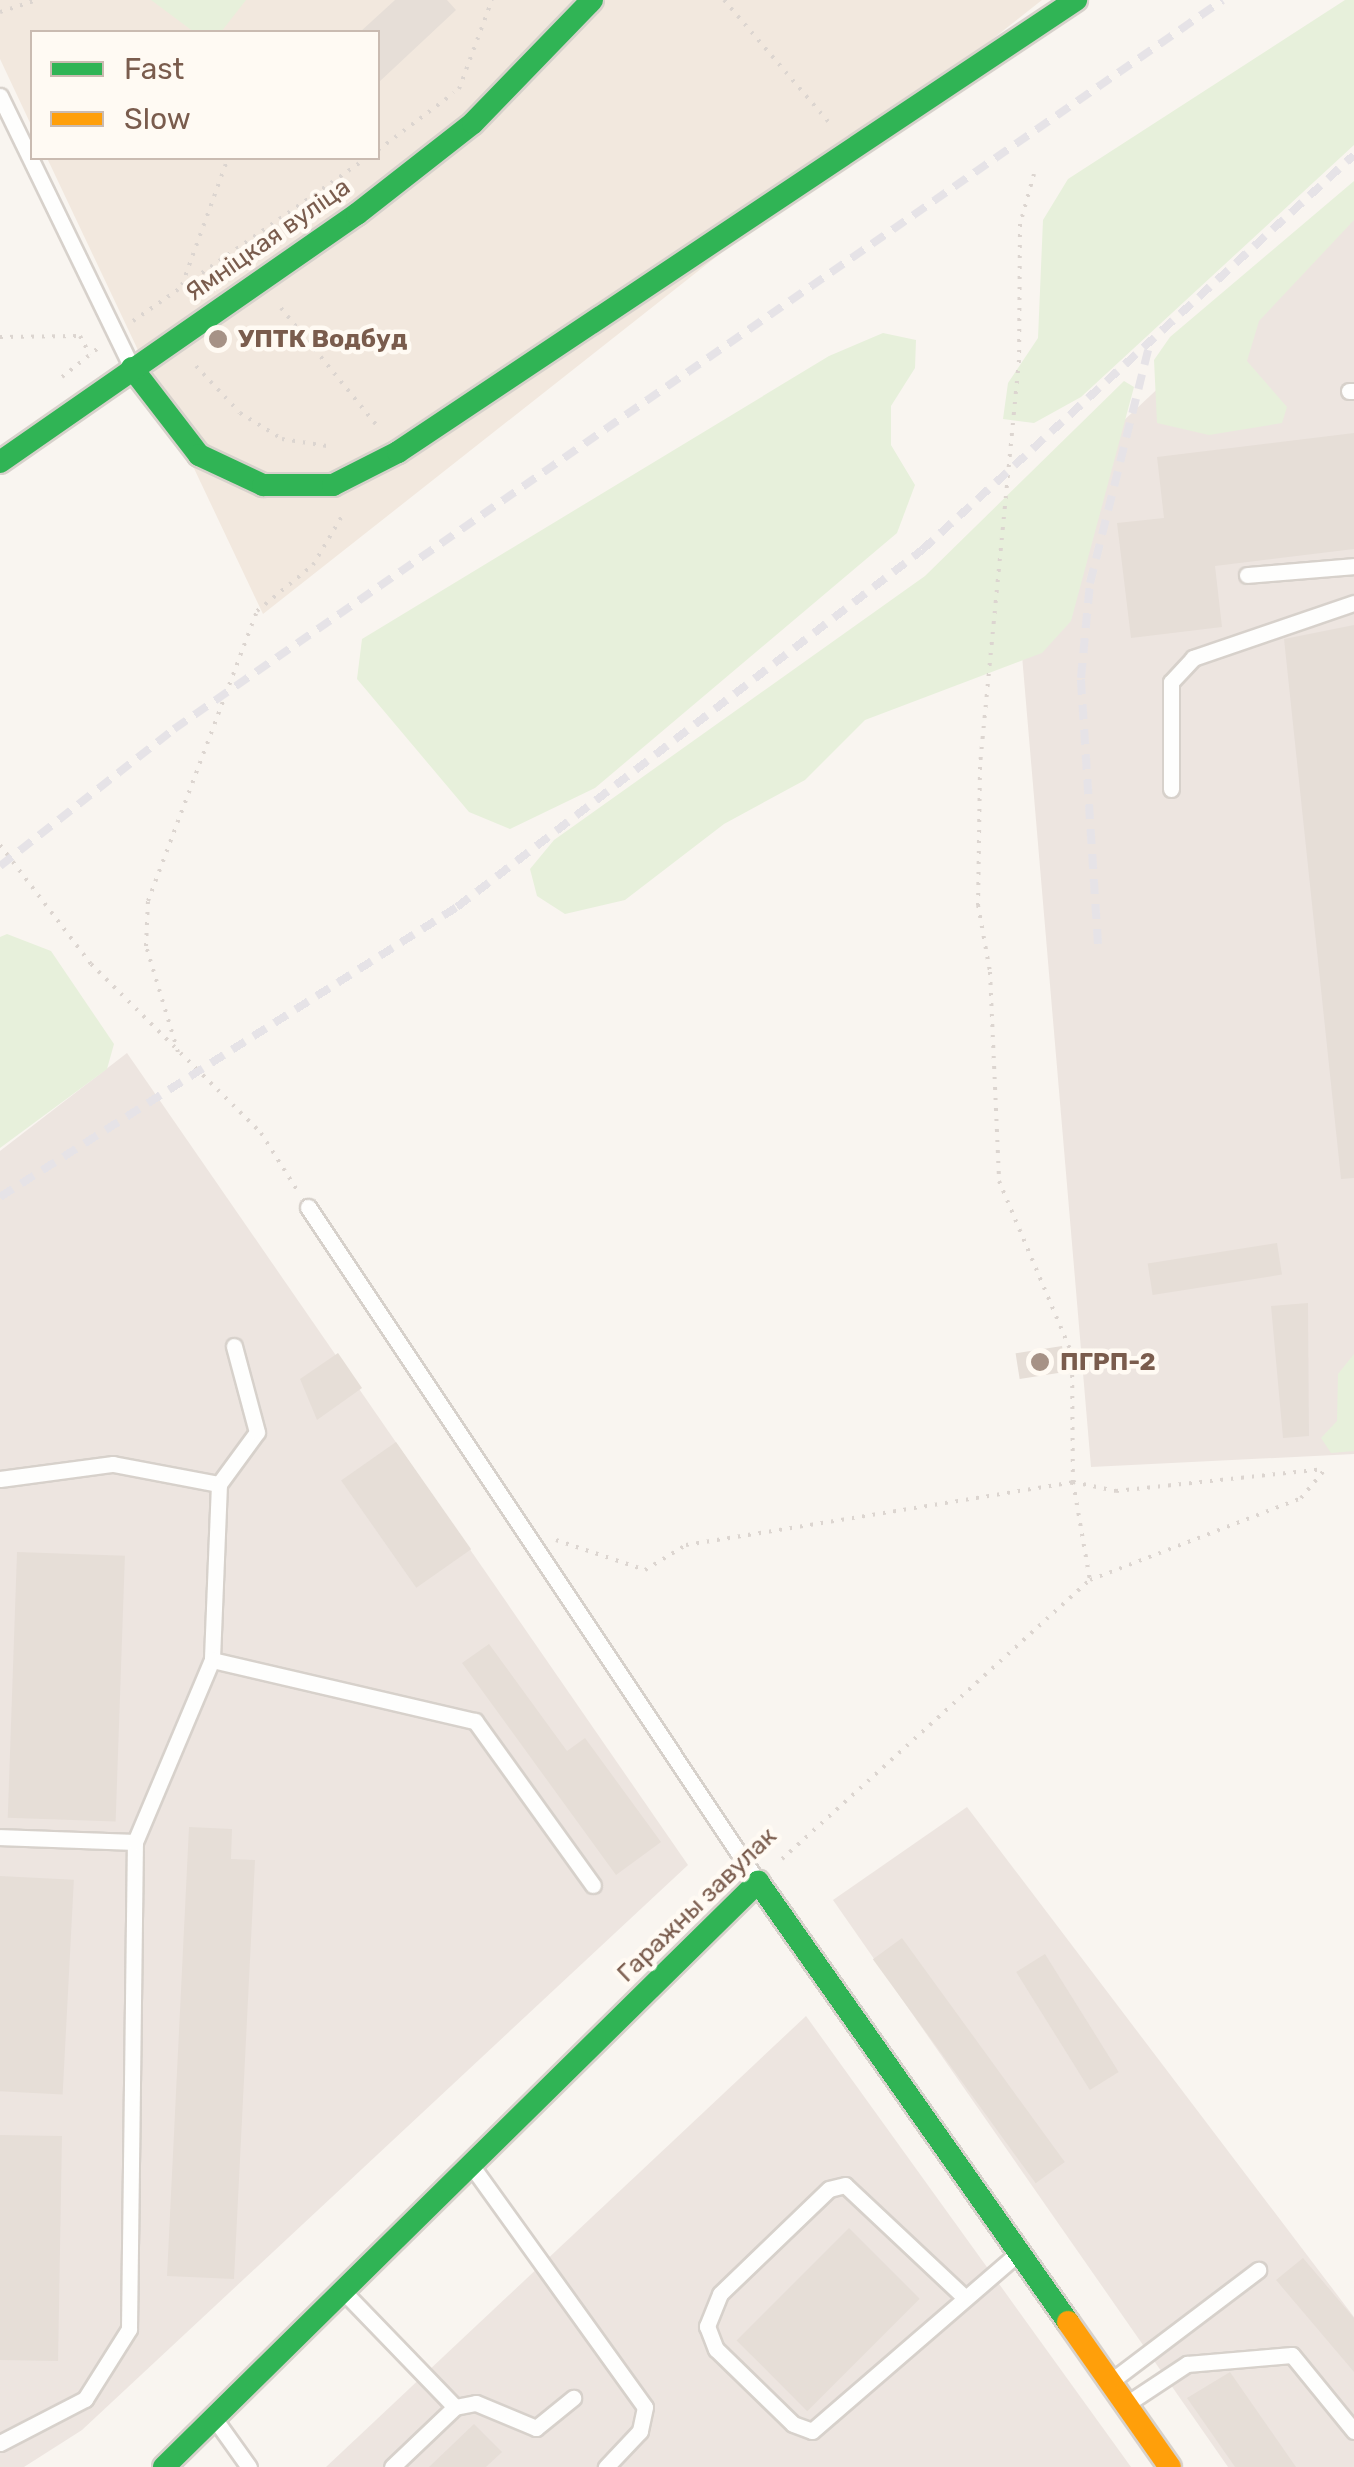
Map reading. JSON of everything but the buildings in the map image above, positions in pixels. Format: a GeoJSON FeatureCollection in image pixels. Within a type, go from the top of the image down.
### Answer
{"type":"FeatureCollection","features":[{"type":"Feature","properties":{"kind":"main road","name":"Ямніцкая вуліца"},"geometry":{"type":"LineString","coordinates":[[0,462],[258,281],[473,123],[592,0]]}},
{"type":"Feature","properties":{"kind":"main road"},"geometry":{"type":"LineString","coordinates":[[132,368],[199,456],[264,485],[334,485],[398,452],[1076,0]]}},
{"type":"Feature","properties":{"kind":"main road"},"geometry":{"type":"LineString","coordinates":[[758,1882],[1126,2404],[1161,2464]]}},
{"type":"Feature","properties":{"kind":"main road","name":"Гаражны завулак"},"geometry":{"type":"LineString","coordinates":[[166,2467],[758,1882]]}},
{"type":"Feature","properties":{"kind":"lane"},"geometry":{"type":"LineString","coordinates":[[0,96],[112,337],[132,368]]}},
{"type":"Feature","properties":{"kind":"lane"},"geometry":{"type":"LineString","coordinates":[[1247,575],[1354,566]]}},
{"type":"Feature","properties":{"kind":"lane"},"geometry":{"type":"LineString","coordinates":[[1171,789],[1171,682],[1193,658],[1354,603]]}},
{"type":"Feature","properties":{"kind":"lane"},"geometry":{"type":"LineString","coordinates":[[308,1208],[524,1526],[758,1882]]}},
{"type":"Feature","properties":{"kind":"lane"},"geometry":{"type":"LineString","coordinates":[[0,2443],[85,2399],[129,2329],[135,1842],[212,1660],[219,1484],[258,1432],[234,1346]]}},
{"type":"Feature","properties":{"kind":"lane"},"geometry":{"type":"LineString","coordinates":[[0,1479],[113,1464],[219,1484]]}},
{"type":"Feature","properties":{"kind":"lane"},"geometry":{"type":"LineString","coordinates":[[212,1660],[474,1721],[593,1885]]}},
{"type":"Feature","properties":{"kind":"lane"},"geometry":{"type":"LineString","coordinates":[[0,1836],[135,1842]]}},
{"type":"Feature","properties":{"kind":"lane"},"geometry":{"type":"LineString","coordinates":[[472,2165],[645,2408],[640,2431],[617,2463]]}},
{"type":"Feature","properties":{"kind":"lane"},"geometry":{"type":"LineString","coordinates":[[962,2294],[845,2186],[829,2189],[720,2294],[707,2326],[716,2350],[793,2424],[812,2431],[832,2423],[962,2294],[1019,2252]]}},
{"type":"Feature","properties":{"kind":"lane"},"geometry":{"type":"LineString","coordinates":[[1110,2382],[1258,2270]]}},
{"type":"Feature","properties":{"kind":"lane"},"geometry":{"type":"LineString","coordinates":[[343,2292],[455,2407]]}},
{"type":"Feature","properties":{"kind":"lane"},"geometry":{"type":"LineString","coordinates":[[1126,2404],[1187,2364],[1279,2354],[1305,2364],[1354,2432]]}},
{"type":"Feature","properties":{"kind":"lane"},"geometry":{"type":"LineString","coordinates":[[392,2467],[455,2407],[476,2403],[536,2428],[572,2398]]}},
{"type":"Feature","properties":{"kind":"lane"},"geometry":{"type":"LineString","coordinates":[[214,2418],[249,2467]]}},
{"type":"Feature","properties":{"kind":"path"},"geometry":{"type":"LineString","coordinates":[[0,12],[36,0]]}},
{"type":"Feature","properties":{"kind":"path"},"geometry":{"type":"LineString","coordinates":[[458,90],[492,0]]}},
{"type":"Feature","properties":{"kind":"path"},"geometry":{"type":"LineString","coordinates":[[724,0],[832,127]]}},
{"type":"Feature","properties":{"kind":"path"},"geometry":{"type":"LineString","coordinates":[[817,138],[846,117]]}},
{"type":"Feature","properties":{"kind":"path"},"geometry":{"type":"LineString","coordinates":[[182,286],[227,160]]}},
{"type":"Feature","properties":{"kind":"path"},"geometry":{"type":"LineString","coordinates":[[60,379],[146,311],[364,160]]}},
{"type":"Feature","properties":{"kind":"path"},"geometry":{"type":"LineString","coordinates":[[1034,174],[1020,224],[1019,360],[976,850],[999,1180],[1072,1354],[1073,1482],[1090,1580]]}},
{"type":"Feature","properties":{"kind":"path"},"geometry":{"type":"LineString","coordinates":[[258,281],[387,437],[370,440]]}},
{"type":"Feature","properties":{"kind":"path"},"geometry":{"type":"LineString","coordinates":[[146,311],[240,413],[282,439],[354,444]]}},
{"type":"Feature","properties":{"kind":"path"},"geometry":{"type":"LineString","coordinates":[[0,337],[80,336],[90,355]]}},
{"type":"Feature","properties":{"kind":"path"},"geometry":{"type":"LineString","coordinates":[[178,1052],[146,946],[148,901],[257,611],[314,564],[352,508]]}},
{"type":"Feature","properties":{"kind":"path"},"geometry":{"type":"LineString","coordinates":[[0,845],[91,964],[260,1132],[308,1208]]}},
{"type":"Feature","properties":{"kind":"path","name":"Гаражны завулак"},"geometry":{"type":"LineString","coordinates":[[758,1882],[1090,1580],[1301,1498],[1326,1469],[1116,1491],[1073,1482]]}},
{"type":"Feature","properties":{"kind":"path"},"geometry":{"type":"LineString","coordinates":[[524,1526],[645,1570],[686,1545],[1073,1482]]}},
{"type":"Feature","properties":{"kind":"shaded area"},"geometry":{"type":"Polygon","coordinates":[[[0,0],[1042,0],[263,614],[48,160],[380,160],[380,30],[30,30],[30,123],[0,59],[0,0]]]}},
{"type":"Feature","properties":{"kind":"shaded area"},"geometry":{"type":"Polygon","coordinates":[[[1354,205],[1354,1454],[1091,1467],[1011,526],[1354,205]]]}},
{"type":"Feature","properties":{"kind":"shaded area"},"geometry":{"type":"Polygon","coordinates":[[[127,1053],[688,1865],[82,2430],[24,2467],[0,2467],[0,1151],[127,1053]]]}},
{"type":"Feature","properties":{"kind":"shaded area"},"geometry":{"type":"Polygon","coordinates":[[[967,1807],[1354,2317],[1354,2467],[1228,2467],[833,1900],[967,1807]]]}},
{"type":"Feature","properties":{"kind":"shaded area"},"geometry":{"type":"Polygon","coordinates":[[[806,2016],[1131,2467],[326,2467],[806,2016]]]}},
{"type":"Feature","properties":{"kind":"green space"},"geometry":{"type":"Polygon","coordinates":[[[151,0],[246,0],[223,30],[191,30],[151,0]]]}},
{"type":"Feature","properties":{"kind":"green space"},"geometry":{"type":"Polygon","coordinates":[[[1345,0],[1354,0],[1354,145],[1081,397],[1034,423],[1003,419],[1008,383],[1038,338],[1043,220],[1068,179],[1345,0]]]}},
{"type":"Feature","properties":{"kind":"green space"},"geometry":{"type":"Polygon","coordinates":[[[1354,181],[1354,220],[1259,321],[1247,361],[1287,407],[1282,423],[1209,435],[1157,423],[1154,360],[1170,337],[1354,181]]]}},
{"type":"Feature","properties":{"kind":"green space"},"geometry":{"type":"Polygon","coordinates":[[[883,333],[916,340],[915,368],[891,406],[891,445],[915,485],[897,533],[595,788],[510,829],[469,812],[357,679],[362,639],[829,356],[883,333]]]}},
{"type":"Feature","properties":{"kind":"green space"},"geometry":{"type":"Polygon","coordinates":[[[1124,381],[1134,387],[1071,621],[1042,653],[865,720],[805,780],[724,824],[625,900],[565,914],[537,896],[530,869],[554,840],[925,576],[1124,381]]]}},
{"type":"Feature","properties":{"kind":"green space"},"geometry":{"type":"Polygon","coordinates":[[[7,934],[51,951],[114,1044],[107,1069],[0,1148],[0,937],[7,934]]]}},
{"type":"Feature","properties":{"kind":"green space"},"geometry":{"type":"Polygon","coordinates":[[[1354,1354],[1354,1451],[1331,1453],[1321,1438],[1337,1421],[1338,1374],[1354,1354]]]}},
{"type":"Feature","properties":{"kind":"railway"},"geometry":{"type":"LineString","coordinates":[[0,866],[174,729],[1223,0]]}},
{"type":"Feature","properties":{"kind":"railway"},"geometry":{"type":"LineString","coordinates":[[0,1197],[457,907],[922,550],[1354,155]]}},
{"type":"Feature","properties":{"kind":"railway"},"geometry":{"type":"LineString","coordinates":[[1098,944],[1081,678],[1090,583],[1150,342]]}},
{"type":"Feature","properties":{"kind":"traffic: fast"},"geometry":{"type":"LineString","coordinates":[[0,462],[357,214],[473,123],[592,0]]}},
{"type":"Feature","properties":{"kind":"traffic: fast"},"geometry":{"type":"LineString","coordinates":[[132,368],[199,455],[263,485],[333,485],[398,452],[1076,0]]}},
{"type":"Feature","properties":{"kind":"traffic: fast"},"geometry":{"type":"LineString","coordinates":[[164,2467],[758,1882],[1068,2322]]}},
{"type":"Feature","properties":{"kind":"traffic: slow"},"geometry":{"type":"LineString","coordinates":[[1068,2322],[1170,2467]]}},
{"type":"Feature","properties":{"kind":"place","name":"УПТК Водбуд"},"geometry":{"type":"Point","coordinates":[218,339]}},
{"type":"Feature","properties":{"kind":"place","name":"ПГРП-2"},"geometry":{"type":"Point","coordinates":[1040,1362]}}]}
